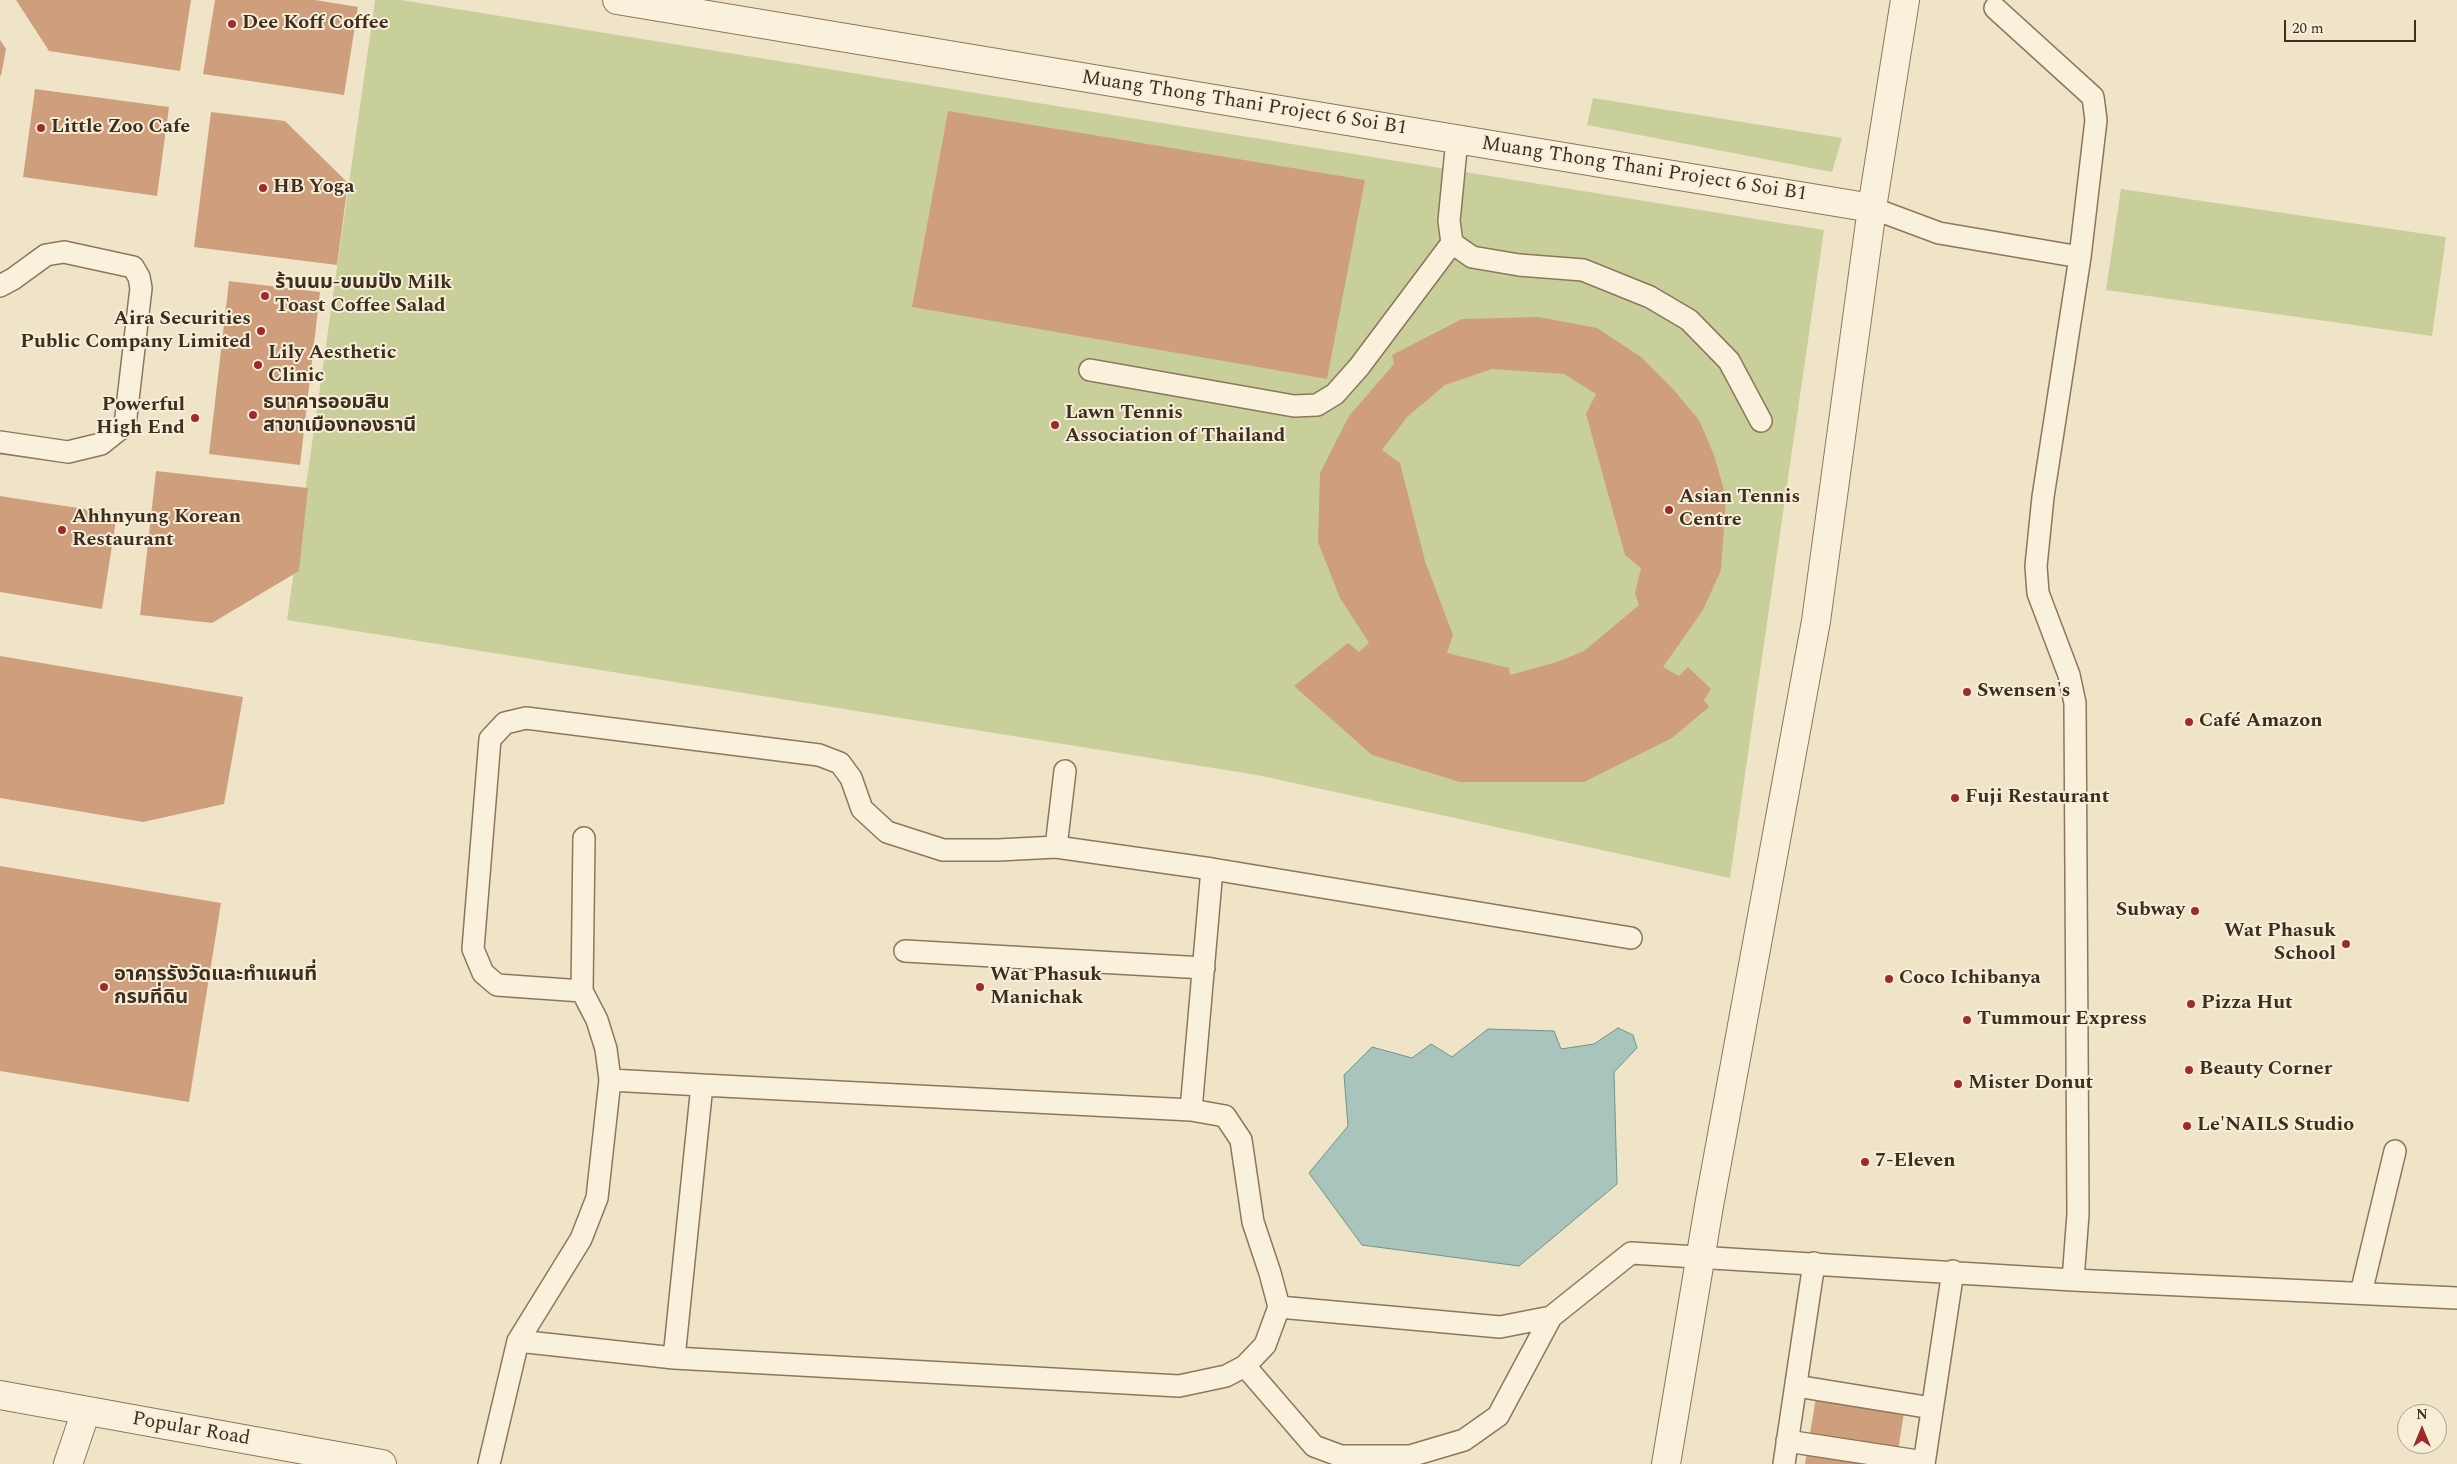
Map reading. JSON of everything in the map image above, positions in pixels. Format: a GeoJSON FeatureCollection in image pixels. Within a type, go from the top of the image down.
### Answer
{"type":"FeatureCollection","features":[{"type":"Feature","properties":{"kind":"street","name":"Muang Thong Thani Project 6 Soi B1"},"geometry":{"type":"LineString","coordinates":[[617,0],[1872,208]]}},
{"type":"Feature","properties":{"kind":"street"},"geometry":{"type":"LineString","coordinates":[[1666,1464],[1700,1258],[1816,621],[1872,208],[1905,0]]}},
{"type":"Feature","properties":{"kind":"street","name":"Popular Road"},"geometry":{"type":"LineString","coordinates":[[0,1395],[382,1464]]}},
{"type":"Feature","properties":{"kind":"street"},"geometry":{"type":"LineString","coordinates":[[68,1464],[86,1411]]}},
{"type":"Feature","properties":{"kind":"lane"},"geometry":{"type":"LineString","coordinates":[[1995,8],[2093,97],[2096,120],[2080,257],[2043,498],[2036,566],[2038,593],[2069,675],[2076,702],[2078,1214],[2073,1280]]}},
{"type":"Feature","properties":{"kind":"lane"},"geometry":{"type":"LineString","coordinates":[[1090,370],[1294,406],[1317,405],[1335,394],[1360,367],[1452,243],[1449,221],[1457,139]]}},
{"type":"Feature","properties":{"kind":"lane"},"geometry":{"type":"LineString","coordinates":[[1872,208],[1939,233],[2080,257]]}},
{"type":"Feature","properties":{"kind":"lane"},"geometry":{"type":"LineString","coordinates":[[1452,243],[1472,257],[1519,265],[1583,270],[1650,297],[1688,320],[1729,361],[1762,421]]}},
{"type":"Feature","properties":{"kind":"lane"},"geometry":{"type":"LineString","coordinates":[[0,286],[46,255],[64,252],[133,267],[139,277],[141,288],[125,425],[100,444],[68,452],[0,442]]}},
{"type":"Feature","properties":{"kind":"lane"},"geometry":{"type":"LineString","coordinates":[[582,991],[497,985],[482,973],[473,949],[490,739],[505,723],[526,718],[819,755],[840,763],[851,778],[862,809],[887,832],[943,850],[1056,847],[1212,869],[1631,938]]}},
{"type":"Feature","properties":{"kind":"lane"},"geometry":{"type":"LineString","coordinates":[[1056,847],[1066,771]]}},
{"type":"Feature","properties":{"kind":"lane"},"geometry":{"type":"LineString","coordinates":[[489,1464],[518,1341],[580,1239],[597,1198],[610,1080],[606,1049],[597,1020],[582,991],[584,838]]}},
{"type":"Feature","properties":{"kind":"lane"},"geometry":{"type":"LineString","coordinates":[[1191,1110],[1212,869]]}},
{"type":"Feature","properties":{"kind":"lane"},"geometry":{"type":"LineString","coordinates":[[904,951],[1204,968]]}},
{"type":"Feature","properties":{"kind":"lane"},"geometry":{"type":"LineString","coordinates":[[518,1341],[674,1358],[1179,1386],[1226,1376],[1245,1366],[1265,1345],[1279,1307],[1253,1222],[1242,1140],[1225,1116],[1191,1110],[610,1080]]}},
{"type":"Feature","properties":{"kind":"lane"},"geometry":{"type":"LineString","coordinates":[[674,1358],[702,1086]]}},
{"type":"Feature","properties":{"kind":"lane"},"geometry":{"type":"LineString","coordinates":[[2361,1294],[2394,1151]]}},
{"type":"Feature","properties":{"kind":"lane"},"geometry":{"type":"LineString","coordinates":[[1245,1366],[1314,1446],[1341,1456],[1410,1456],[1464,1440],[1498,1416],[1551,1317],[1631,1253],[2073,1280],[2457,1298]]}},
{"type":"Feature","properties":{"kind":"lane"},"geometry":{"type":"LineString","coordinates":[[1784,1464],[1814,1263]]}},
{"type":"Feature","properties":{"kind":"lane"},"geometry":{"type":"LineString","coordinates":[[1787,1441],[1924,1463],[1953,1272]]}},
{"type":"Feature","properties":{"kind":"lane"},"geometry":{"type":"LineString","coordinates":[[1279,1307],[1500,1327],[1551,1317]]}},
{"type":"Feature","properties":{"kind":"lane"},"geometry":{"type":"LineString","coordinates":[[1796,1386],[1932,1408]]}},
{"type":"Feature","properties":{"kind":"green space","name":"Lawn Tennis Association of Thailand"},"geometry":{"type":"Polygon","coordinates":[[[375,0],[401,0],[1824,230],[1730,878],[1257,775],[287,620],[375,0]]]}},
{"type":"Feature","properties":{"kind":"green space"},"geometry":{"type":"Polygon","coordinates":[[[1593,98],[1842,138],[1832,172],[1587,125],[1593,98]]]}},
{"type":"Feature","properties":{"kind":"green space"},"geometry":{"type":"Polygon","coordinates":[[[2121,189],[2446,237],[2432,336],[2106,290],[2121,189]]]}},
{"type":"Feature","properties":{"kind":"water"},"geometry":{"type":"Polygon","coordinates":[[[1618,1028],[1633,1035],[1637,1048],[1614,1072],[1617,1184],[1519,1266],[1362,1245],[1309,1173],[1348,1126],[1344,1075],[1372,1047],[1412,1058],[1431,1044],[1452,1057],[1488,1029],[1554,1031],[1561,1049],[1594,1044],[1618,1028]]]}},
{"type":"Feature","properties":{"kind":"building"},"geometry":{"type":"Polygon","coordinates":[[[16,0],[191,0],[180,71],[49,51],[16,0]]]}},
{"type":"Feature","properties":{"kind":"building"},"geometry":{"type":"Polygon","coordinates":[[[215,0],[315,0],[358,7],[344,95],[203,74],[215,0]]]}},
{"type":"Feature","properties":{"kind":"building"},"geometry":{"type":"Polygon","coordinates":[[[0,40],[6,49],[1,76],[0,75],[0,40]]]}},
{"type":"Feature","properties":{"kind":"building"},"geometry":{"type":"Polygon","coordinates":[[[35,89],[169,107],[157,196],[23,177],[35,89]]]}},
{"type":"Feature","properties":{"kind":"building"},"geometry":{"type":"Polygon","coordinates":[[[948,111],[1365,180],[1327,379],[912,307],[948,111]]]}},
{"type":"Feature","properties":{"kind":"building"},"geometry":{"type":"Polygon","coordinates":[[[211,112],[285,121],[348,183],[337,265],[194,247],[211,112]]]}},
{"type":"Feature","properties":{"kind":"building"},"geometry":{"type":"Polygon","coordinates":[[[229,281],[320,292],[300,465],[209,454],[229,281]]]}},
{"type":"Feature","properties":{"kind":"building","name":"Asian Tennis Centre"},"geometry":{"type":"Polygon","coordinates":[[[1538,317],[1597,328],[1641,357],[1673,389],[1699,420],[1714,455],[1726,497],[1721,570],[1703,610],[1663,667],[1679,676],[1688,667],[1711,689],[1704,700],[1709,707],[1672,738],[1584,782],[1460,782],[1372,755],[1294,686],[1348,643],[1359,652],[1369,643],[1340,598],[1318,542],[1320,473],[1349,416],[1394,364],[1392,355],[1462,319],[1538,317]],[[1492,369],[1445,385],[1407,417],[1382,450],[1400,463],[1425,561],[1453,635],[1447,653],[1509,668],[1510,675],[1557,662],[1584,651],[1639,605],[1635,594],[1641,568],[1625,555],[1586,414],[1596,394],[1564,374],[1492,369]]]}},
{"type":"Feature","properties":{"kind":"building"},"geometry":{"type":"Polygon","coordinates":[[[156,471],[308,488],[299,571],[212,623],[140,615],[156,471]]]}},
{"type":"Feature","properties":{"kind":"building"},"geometry":{"type":"Polygon","coordinates":[[[0,496],[117,514],[102,609],[0,592],[0,496]]]}},
{"type":"Feature","properties":{"kind":"building"},"geometry":{"type":"Polygon","coordinates":[[[0,656],[243,697],[224,804],[143,822],[0,798],[0,656]]]}},
{"type":"Feature","properties":{"kind":"building","name":"อาคารรังวัดและทำแผนที่ กรมที่ดิน"},"geometry":{"type":"Polygon","coordinates":[[[0,866],[221,903],[189,1102],[0,1071],[0,866]]]}},
{"type":"Feature","properties":{"kind":"building"},"geometry":{"type":"Polygon","coordinates":[[[1819,1379],[1907,1393],[1896,1464],[1805,1464],[1819,1379]]]}},
{"type":"Feature","properties":{"kind":"place","name":"Dee Koff Coffee"},"geometry":{"type":"Point","coordinates":[232,24]}},
{"type":"Feature","properties":{"kind":"place","name":"Little Zoo Cafe"},"geometry":{"type":"Point","coordinates":[41,128]}},
{"type":"Feature","properties":{"kind":"place","name":"HB Yoga"},"geometry":{"type":"Point","coordinates":[263,188]}},
{"type":"Feature","properties":{"kind":"place","name":"ร้านนม-ขนมปัง Milk Toast Coffee Salad"},"geometry":{"type":"Point","coordinates":[265,296]}},
{"type":"Feature","properties":{"kind":"place","name":"Aira Securities Public Company Limited"},"geometry":{"type":"Point","coordinates":[261,331]}},
{"type":"Feature","properties":{"kind":"place","name":"Lily Aesthetic Clinic"},"geometry":{"type":"Point","coordinates":[258,365]}},
{"type":"Feature","properties":{"kind":"place","name":"ธนาคารออมสิน สาขาเมืองทองธานี"},"geometry":{"type":"Point","coordinates":[253,415]}},
{"type":"Feature","properties":{"kind":"place","name":"Powerful High End"},"geometry":{"type":"Point","coordinates":[195,418]}},
{"type":"Feature","properties":{"kind":"place","name":"Lawn Tennis Association of Thailand"},"geometry":{"type":"Point","coordinates":[1055,425]}},
{"type":"Feature","properties":{"kind":"place","name":"Asian Tennis Centre"},"geometry":{"type":"Point","coordinates":[1669,510]}},
{"type":"Feature","properties":{"kind":"place","name":"Ahhnyung Korean Restaurant"},"geometry":{"type":"Point","coordinates":[62,530]}},
{"type":"Feature","properties":{"kind":"place","name":"Swensen's"},"geometry":{"type":"Point","coordinates":[1967,692]}},
{"type":"Feature","properties":{"kind":"place","name":"Café Amazon"},"geometry":{"type":"Point","coordinates":[2189,722]}},
{"type":"Feature","properties":{"kind":"place","name":"Fuji Restaurant"},"geometry":{"type":"Point","coordinates":[1955,798]}},
{"type":"Feature","properties":{"kind":"place","name":"Subway"},"geometry":{"type":"Point","coordinates":[2195,911]}},
{"type":"Feature","properties":{"kind":"place","name":"Wat Phasuk School"},"geometry":{"type":"Point","coordinates":[2346,944]}},
{"type":"Feature","properties":{"kind":"place","name":"Coco Ichibanya"},"geometry":{"type":"Point","coordinates":[1889,979]}},
{"type":"Feature","properties":{"kind":"place","name":"อาคารรังวัดและทำแผนที่ กรมที่ดิน"},"geometry":{"type":"Point","coordinates":[104,987]}},
{"type":"Feature","properties":{"kind":"place","name":"Wat Phasuk Manichak"},"geometry":{"type":"Point","coordinates":[980,987]}},
{"type":"Feature","properties":{"kind":"place","name":"Pizza Hut"},"geometry":{"type":"Point","coordinates":[2191,1004]}},
{"type":"Feature","properties":{"kind":"place","name":"Tummour Express"},"geometry":{"type":"Point","coordinates":[1967,1020]}},
{"type":"Feature","properties":{"kind":"place","name":"Beauty Corner"},"geometry":{"type":"Point","coordinates":[2189,1070]}},
{"type":"Feature","properties":{"kind":"place","name":"Mister Donut"},"geometry":{"type":"Point","coordinates":[1958,1084]}},
{"type":"Feature","properties":{"kind":"place","name":"Le'NAILS Studio"},"geometry":{"type":"Point","coordinates":[2187,1126]}},
{"type":"Feature","properties":{"kind":"place","name":"7-Eleven"},"geometry":{"type":"Point","coordinates":[1865,1162]}}]}
